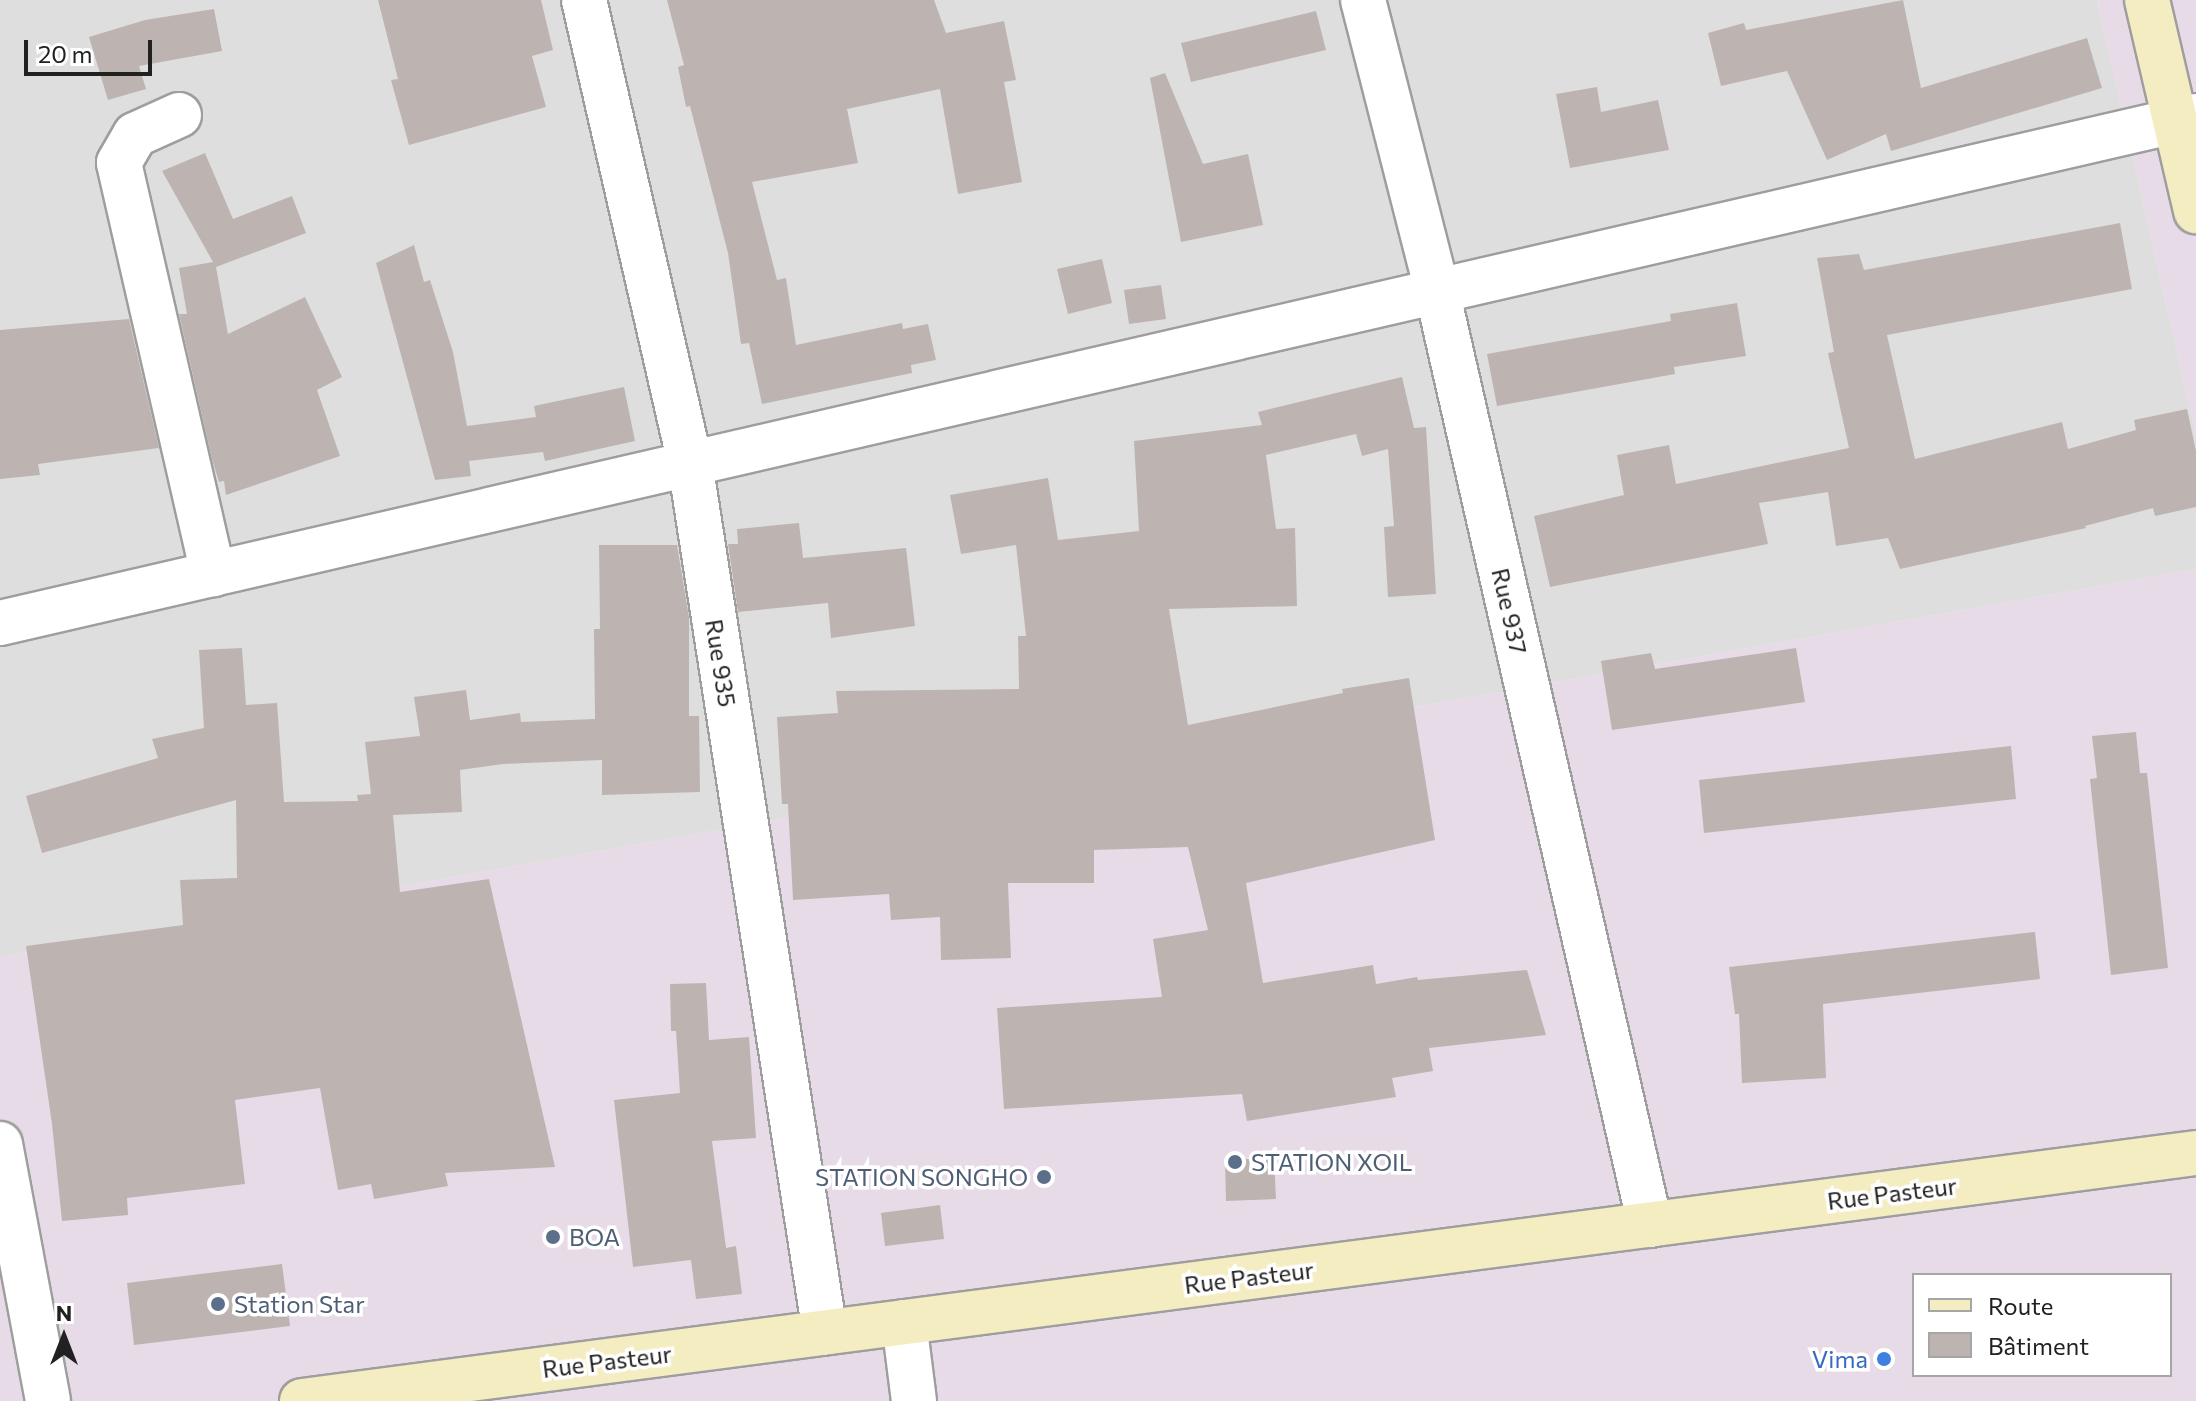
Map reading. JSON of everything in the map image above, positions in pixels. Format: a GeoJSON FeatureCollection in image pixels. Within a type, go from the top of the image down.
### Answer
{"type":"FeatureCollection","features":[{"type":"Feature","properties":{"kind":"main road"},"geometry":{"type":"LineString","coordinates":[[2147,0],[2186,118],[2196,211]]}},
{"type":"Feature","properties":{"kind":"main road","name":"Rue Pasteur"},"geometry":{"type":"LineString","coordinates":[[302,1401],[2196,1153]]}},
{"type":"Feature","properties":{"kind":"street","name":"Rue 935"},"geometry":{"type":"LineString","coordinates":[[584,0],[690,463],[825,1333]]}},
{"type":"Feature","properties":{"kind":"street","name":"Rue 937"},"geometry":{"type":"LineString","coordinates":[[1363,0],[1437,291],[1650,1225]]}},
{"type":"Feature","properties":{"kind":"street"},"geometry":{"type":"LineString","coordinates":[[179,115],[135,135],[119,163],[213,574]]}},
{"type":"Feature","properties":{"kind":"street"},"geometry":{"type":"LineString","coordinates":[[0,623],[2186,118]]}},
{"type":"Feature","properties":{"kind":"street"},"geometry":{"type":"LineString","coordinates":[[0,1144],[48,1401]]}},
{"type":"Feature","properties":{"kind":"street"},"geometry":{"type":"LineString","coordinates":[[904,1322],[914,1401]]}},
{"type":"Feature","properties":{"kind":"shaded area"},"geometry":{"type":"Polygon","coordinates":[[[0,0],[2097,0],[2196,436],[2196,569],[0,957],[0,0]]]}},
{"type":"Feature","properties":{"kind":"shaded area"},"geometry":{"type":"Polygon","coordinates":[[[2097,0],[2196,0],[2196,436],[2097,0]]]}},
{"type":"Feature","properties":{"kind":"shaded area"},"geometry":{"type":"Polygon","coordinates":[[[2196,569],[2196,1401],[0,1401],[0,957],[2196,569]]]}},
{"type":"Feature","properties":{"kind":"building"},"geometry":{"type":"Polygon","coordinates":[[[378,0],[541,0],[553,50],[532,56],[546,107],[409,145],[391,80],[398,79],[378,0]]]}},
{"type":"Feature","properties":{"kind":"building"},"geometry":{"type":"Polygon","coordinates":[[[667,0],[934,0],[946,33],[1004,21],[1016,80],[1004,82],[1022,182],[958,194],[940,89],[847,109],[858,163],[752,182],[777,280],[786,278],[796,345],[902,323],[903,329],[928,324],[936,360],[911,365],[912,373],[762,404],[749,343],[741,344],[728,253],[690,106],[686,107],[678,67],[684,65],[667,0]]]}},
{"type":"Feature","properties":{"kind":"building"},"geometry":{"type":"Polygon","coordinates":[[[1903,0],[1921,88],[2087,38],[2102,88],[1891,151],[1886,134],[1827,160],[1787,71],[1721,86],[1708,33],[1744,23],[1746,30],[1903,0]]]}},
{"type":"Feature","properties":{"kind":"building"},"geometry":{"type":"Polygon","coordinates":[[[214,9],[222,51],[139,66],[146,89],[108,100],[89,37],[145,20],[214,9]]]}},
{"type":"Feature","properties":{"kind":"building"},"geometry":{"type":"Polygon","coordinates":[[[1316,11],[1326,50],[1191,82],[1181,43],[1316,11]]]}},
{"type":"Feature","properties":{"kind":"building"},"geometry":{"type":"Polygon","coordinates":[[[1165,73],[1203,164],[1248,154],[1263,225],[1181,242],[1150,78],[1165,73]]]}},
{"type":"Feature","properties":{"kind":"building"},"geometry":{"type":"Polygon","coordinates":[[[1597,87],[1601,112],[1658,100],[1669,150],[1570,168],[1556,94],[1597,87]]]}},
{"type":"Feature","properties":{"kind":"building"},"geometry":{"type":"Polygon","coordinates":[[[205,153],[233,219],[292,196],[306,233],[216,267],[228,334],[305,297],[342,377],[317,390],[340,456],[226,495],[224,481],[219,482],[212,459],[179,314],[187,314],[179,268],[213,262],[162,171],[205,153]]]}},
{"type":"Feature","properties":{"kind":"building"},"geometry":{"type":"Polygon","coordinates":[[[2120,223],[2132,289],[1887,335],[1915,459],[2062,422],[2068,449],[2136,430],[2134,420],[2187,409],[2196,451],[2196,507],[2155,516],[2153,508],[2086,528],[1900,569],[1888,538],[1836,546],[1828,492],[1759,503],[1768,544],[1550,587],[1534,516],[1624,495],[1617,455],[1669,445],[1676,484],[1849,448],[1828,353],[1834,352],[1817,258],[1859,254],[1864,270],[2120,223]]]}},
{"type":"Feature","properties":{"kind":"building"},"geometry":{"type":"Polygon","coordinates":[[[414,245],[424,282],[430,280],[453,352],[467,426],[536,417],[534,406],[624,387],[635,441],[545,461],[543,452],[469,461],[471,476],[435,480],[376,263],[414,245]]]}},
{"type":"Feature","properties":{"kind":"building"},"geometry":{"type":"Polygon","coordinates":[[[1102,259],[1112,303],[1068,314],[1057,269],[1102,259]]]}},
{"type":"Feature","properties":{"kind":"building"},"geometry":{"type":"Polygon","coordinates":[[[1161,285],[1166,319],[1129,324],[1124,290],[1161,285]]]}},
{"type":"Feature","properties":{"kind":"building"},"geometry":{"type":"Polygon","coordinates":[[[1737,303],[1746,356],[1674,367],[1675,374],[1497,406],[1487,354],[1671,321],[1670,314],[1737,303]]]}},
{"type":"Feature","properties":{"kind":"building"},"geometry":{"type":"Polygon","coordinates":[[[129,319],[159,448],[38,464],[40,475],[0,479],[0,330],[129,319]]]}},
{"type":"Feature","properties":{"kind":"building"},"geometry":{"type":"Polygon","coordinates":[[[1402,377],[1414,428],[1426,427],[1436,594],[1388,597],[1384,527],[1394,526],[1388,449],[1362,456],[1356,434],[1266,455],[1276,529],[1295,528],[1297,606],[1169,609],[1188,725],[1343,693],[1342,689],[1409,678],[1435,840],[1246,883],[1263,983],[1373,965],[1376,984],[1417,977],[1418,980],[1527,970],[1546,1035],[1429,1048],[1433,1071],[1392,1078],[1396,1097],[1247,1121],[1242,1094],[1004,1109],[997,1008],[1162,997],[1153,939],[1208,930],[1188,847],[1094,850],[1094,883],[1008,883],[1011,958],[941,960],[940,917],[891,920],[889,894],[793,900],[788,804],[782,804],[777,717],[838,713],[836,691],[1019,689],[1018,636],[1026,636],[1016,545],[961,554],[950,495],[1048,478],[1058,540],[1139,531],[1134,441],[1262,425],[1258,412],[1402,377]]]}},
{"type":"Feature","properties":{"kind":"building"},"geometry":{"type":"Polygon","coordinates":[[[799,523],[803,558],[906,548],[915,626],[831,638],[828,603],[738,612],[728,544],[738,544],[737,529],[799,523]]]}},
{"type":"Feature","properties":{"kind":"building"},"geometry":{"type":"Polygon","coordinates":[[[599,545],[677,545],[689,617],[689,716],[699,716],[700,792],[602,795],[602,760],[503,764],[460,770],[462,812],[393,815],[400,892],[489,879],[555,1167],[445,1173],[448,1186],[374,1199],[371,1184],[338,1190],[320,1088],[235,1100],[245,1184],[127,1198],[128,1215],[62,1221],[52,1124],[26,946],[183,925],[180,880],[237,878],[236,800],[42,853],[26,796],[158,758],[152,739],[204,728],[199,650],[242,648],[246,705],[277,703],[284,802],[358,801],[357,795],[371,794],[365,742],[420,736],[414,697],[466,690],[470,720],[520,713],[521,722],[595,719],[594,629],[600,629],[599,545]]]}},
{"type":"Feature","properties":{"kind":"building"},"geometry":{"type":"Polygon","coordinates":[[[1796,648],[1805,702],[1612,730],[1601,661],[1651,653],[1655,669],[1796,648]]]}},
{"type":"Feature","properties":{"kind":"building"},"geometry":{"type":"Polygon","coordinates":[[[2136,732],[2140,773],[2147,773],[2168,968],[2111,975],[2090,779],[2097,778],[2092,736],[2136,732]]]}},
{"type":"Feature","properties":{"kind":"building"},"geometry":{"type":"Polygon","coordinates":[[[2011,746],[2016,799],[1704,833],[1699,780],[2011,746]]]}},
{"type":"Feature","properties":{"kind":"building"},"geometry":{"type":"Polygon","coordinates":[[[2035,932],[2040,979],[1823,1004],[1826,1078],[1742,1083],[1739,1014],[1735,1014],[1729,967],[2035,932]]]}},
{"type":"Feature","properties":{"kind":"building"},"geometry":{"type":"Polygon","coordinates":[[[706,983],[709,1040],[749,1037],[756,1138],[712,1141],[726,1248],[736,1246],[742,1294],[696,1299],[691,1260],[633,1267],[614,1100],[680,1093],[676,1031],[671,1031],[670,984],[706,983]]]}},
{"type":"Feature","properties":{"kind":"building"},"geometry":{"type":"Polygon","coordinates":[[[1274,1158],[1276,1199],[1226,1201],[1225,1160],[1274,1158]]]}},
{"type":"Feature","properties":{"kind":"building"},"geometry":{"type":"Polygon","coordinates":[[[940,1205],[944,1239],[885,1246],[881,1213],[940,1205]]]}},
{"type":"Feature","properties":{"kind":"building"},"geometry":{"type":"Polygon","coordinates":[[[282,1264],[290,1326],[134,1345],[127,1283],[282,1264]]]}},
{"type":"Feature","properties":{"kind":"place","name":"STATION XOIL"},"geometry":{"type":"Point","coordinates":[1235,1162]}},
{"type":"Feature","properties":{"kind":"place","name":"STATION SONGHO"},"geometry":{"type":"Point","coordinates":[1044,1177]}},
{"type":"Feature","properties":{"kind":"place","name":"BOA"},"geometry":{"type":"Point","coordinates":[553,1237]}},
{"type":"Feature","properties":{"kind":"place","name":"Station Star"},"geometry":{"type":"Point","coordinates":[218,1304]}},
{"type":"Feature","properties":{"kind":"place","name":"Vima"},"geometry":{"type":"Point","coordinates":[1884,1359]}}]}
